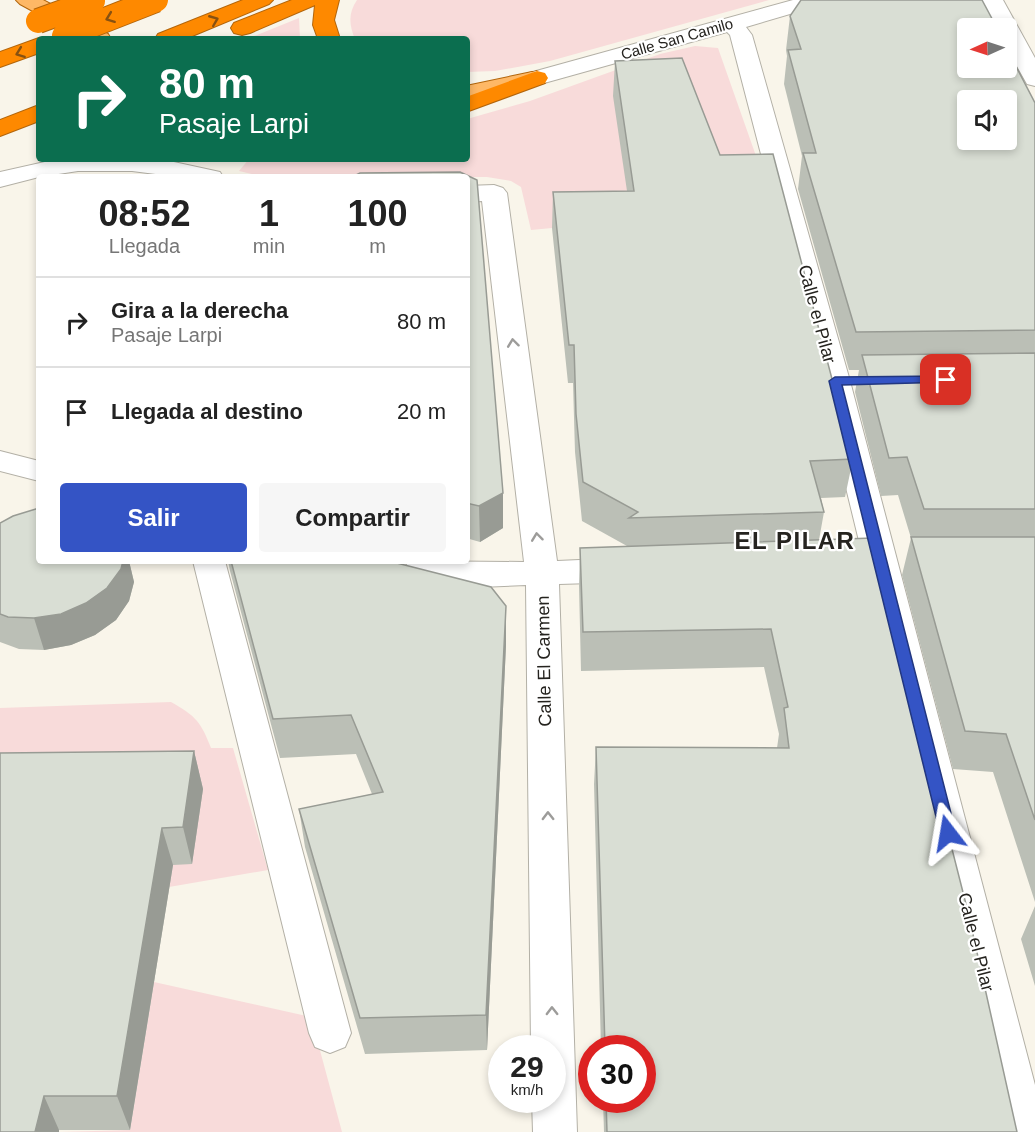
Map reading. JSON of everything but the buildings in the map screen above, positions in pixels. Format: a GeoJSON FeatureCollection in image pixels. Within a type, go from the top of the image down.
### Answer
{"type":"FeatureCollection","features":[{"type":"Feature","properties":{"kind":"highway"},"geometry":{"type":"LineString","coordinates":[[29,25],[94,0]]}},
{"type":"Feature","properties":{"kind":"highway"},"geometry":{"type":"LineString","coordinates":[[62,36],[156,0]]}},
{"type":"Feature","properties":{"kind":"highway"},"geometry":{"type":"LineString","coordinates":[[173,36],[262,0]]}},
{"type":"Feature","properties":{"kind":"highway"},"geometry":{"type":"LineString","coordinates":[[224,36],[320,4],[328,36]]}},
{"type":"Feature","properties":{"kind":"highway"},"geometry":{"type":"LineString","coordinates":[[0,60],[36,46]]}},
{"type":"Feature","properties":{"kind":"highway"},"geometry":{"type":"LineString","coordinates":[[470,84],[537,78]]}},
{"type":"Feature","properties":{"kind":"highway"},"geometry":{"type":"LineString","coordinates":[[470,103],[537,78]]}},
{"type":"Feature","properties":{"kind":"highway"},"geometry":{"type":"LineString","coordinates":[[0,106],[36,92]]}},
{"type":"Feature","properties":{"kind":"highway"},"geometry":{"type":"LineString","coordinates":[[0,130],[36,113]]}},
{"type":"Feature","properties":{"kind":"highway"},"geometry":{"type":"LineString","coordinates":[[0,130],[36,126]]}},
{"type":"Feature","properties":{"kind":"main road"},"geometry":{"type":"LineString","coordinates":[[27,0],[94,36]]}},
{"type":"Feature","properties":{"kind":"main road"},"geometry":{"type":"LineString","coordinates":[[470,92],[537,78]]}},
{"type":"Feature","properties":{"kind":"street","name":"Calle San Camilo"},"geometry":{"type":"LineString","coordinates":[[537,78],[817,0]]}},
{"type":"Feature","properties":{"kind":"street"},"geometry":{"type":"LineString","coordinates":[[992,0],[1035,79]]}},
{"type":"Feature","properties":{"kind":"street","name":"Calle el Pilar"},"geometry":{"type":"LineString","coordinates":[[732,23],[741,35],[847,381],[879,562],[1025,1132]]}},
{"type":"Feature","properties":{"kind":"street"},"geometry":{"type":"LineString","coordinates":[[0,180],[17,174],[75,164],[129,163],[193,174]]}},
{"type":"Feature","properties":{"kind":"street","name":"Calle El Carmen"},"geometry":{"type":"LineString","coordinates":[[480,194],[542,573],[555,1132]]}},
{"type":"Feature","properties":{"kind":"street"},"geometry":{"type":"LineString","coordinates":[[0,461],[36,470]]}},
{"type":"Feature","properties":{"kind":"street"},"geometry":{"type":"LineString","coordinates":[[844,564],[915,562]]}},
{"type":"Feature","properties":{"kind":"street"},"geometry":{"type":"LineString","coordinates":[[210,564],[330,1033]]}},
{"type":"Feature","properties":{"kind":"street"},"geometry":{"type":"LineString","coordinates":[[434,564],[480,575],[658,569]]}},
{"type":"Feature","properties":{"kind":"shaded area"},"geometry":{"type":"Polygon","coordinates":[[[357,0],[769,0],[550,61],[495,71],[470,72],[470,36],[354,36],[350,19],[357,0]]]}},
{"type":"Feature","properties":{"kind":"shaded area"},"geometry":{"type":"Polygon","coordinates":[[[299,18],[300,36],[254,36],[299,18]]]}},
{"type":"Feature","properties":{"kind":"shaded area"},"geometry":{"type":"Polygon","coordinates":[[[695,46],[718,48],[768,190],[531,230],[521,187],[511,181],[470,177],[470,174],[252,174],[239,171],[246,162],[470,162],[470,118],[530,101],[660,54],[695,46]]]}},
{"type":"Feature","properties":{"kind":"shaded area"},"geometry":{"type":"Polygon","coordinates":[[[171,702],[197,720],[211,748],[233,748],[268,870],[169,887],[173,865],[0,791],[0,708],[171,702]]]}},
{"type":"Feature","properties":{"kind":"shaded area"},"geometry":{"type":"Polygon","coordinates":[[[154,982],[311,1017],[342,1132],[59,1132],[130,1130],[154,982]]]}},
{"type":"Feature","properties":{"kind":"district","name":"EL PILAR"},"geometry":{"type":"Point","coordinates":[795,541]}},
{"type":"Feature","properties":{"kind":"route"},"geometry":{"type":"LineString","coordinates":[[946,380],[835,381],[948,833]]}}]}
